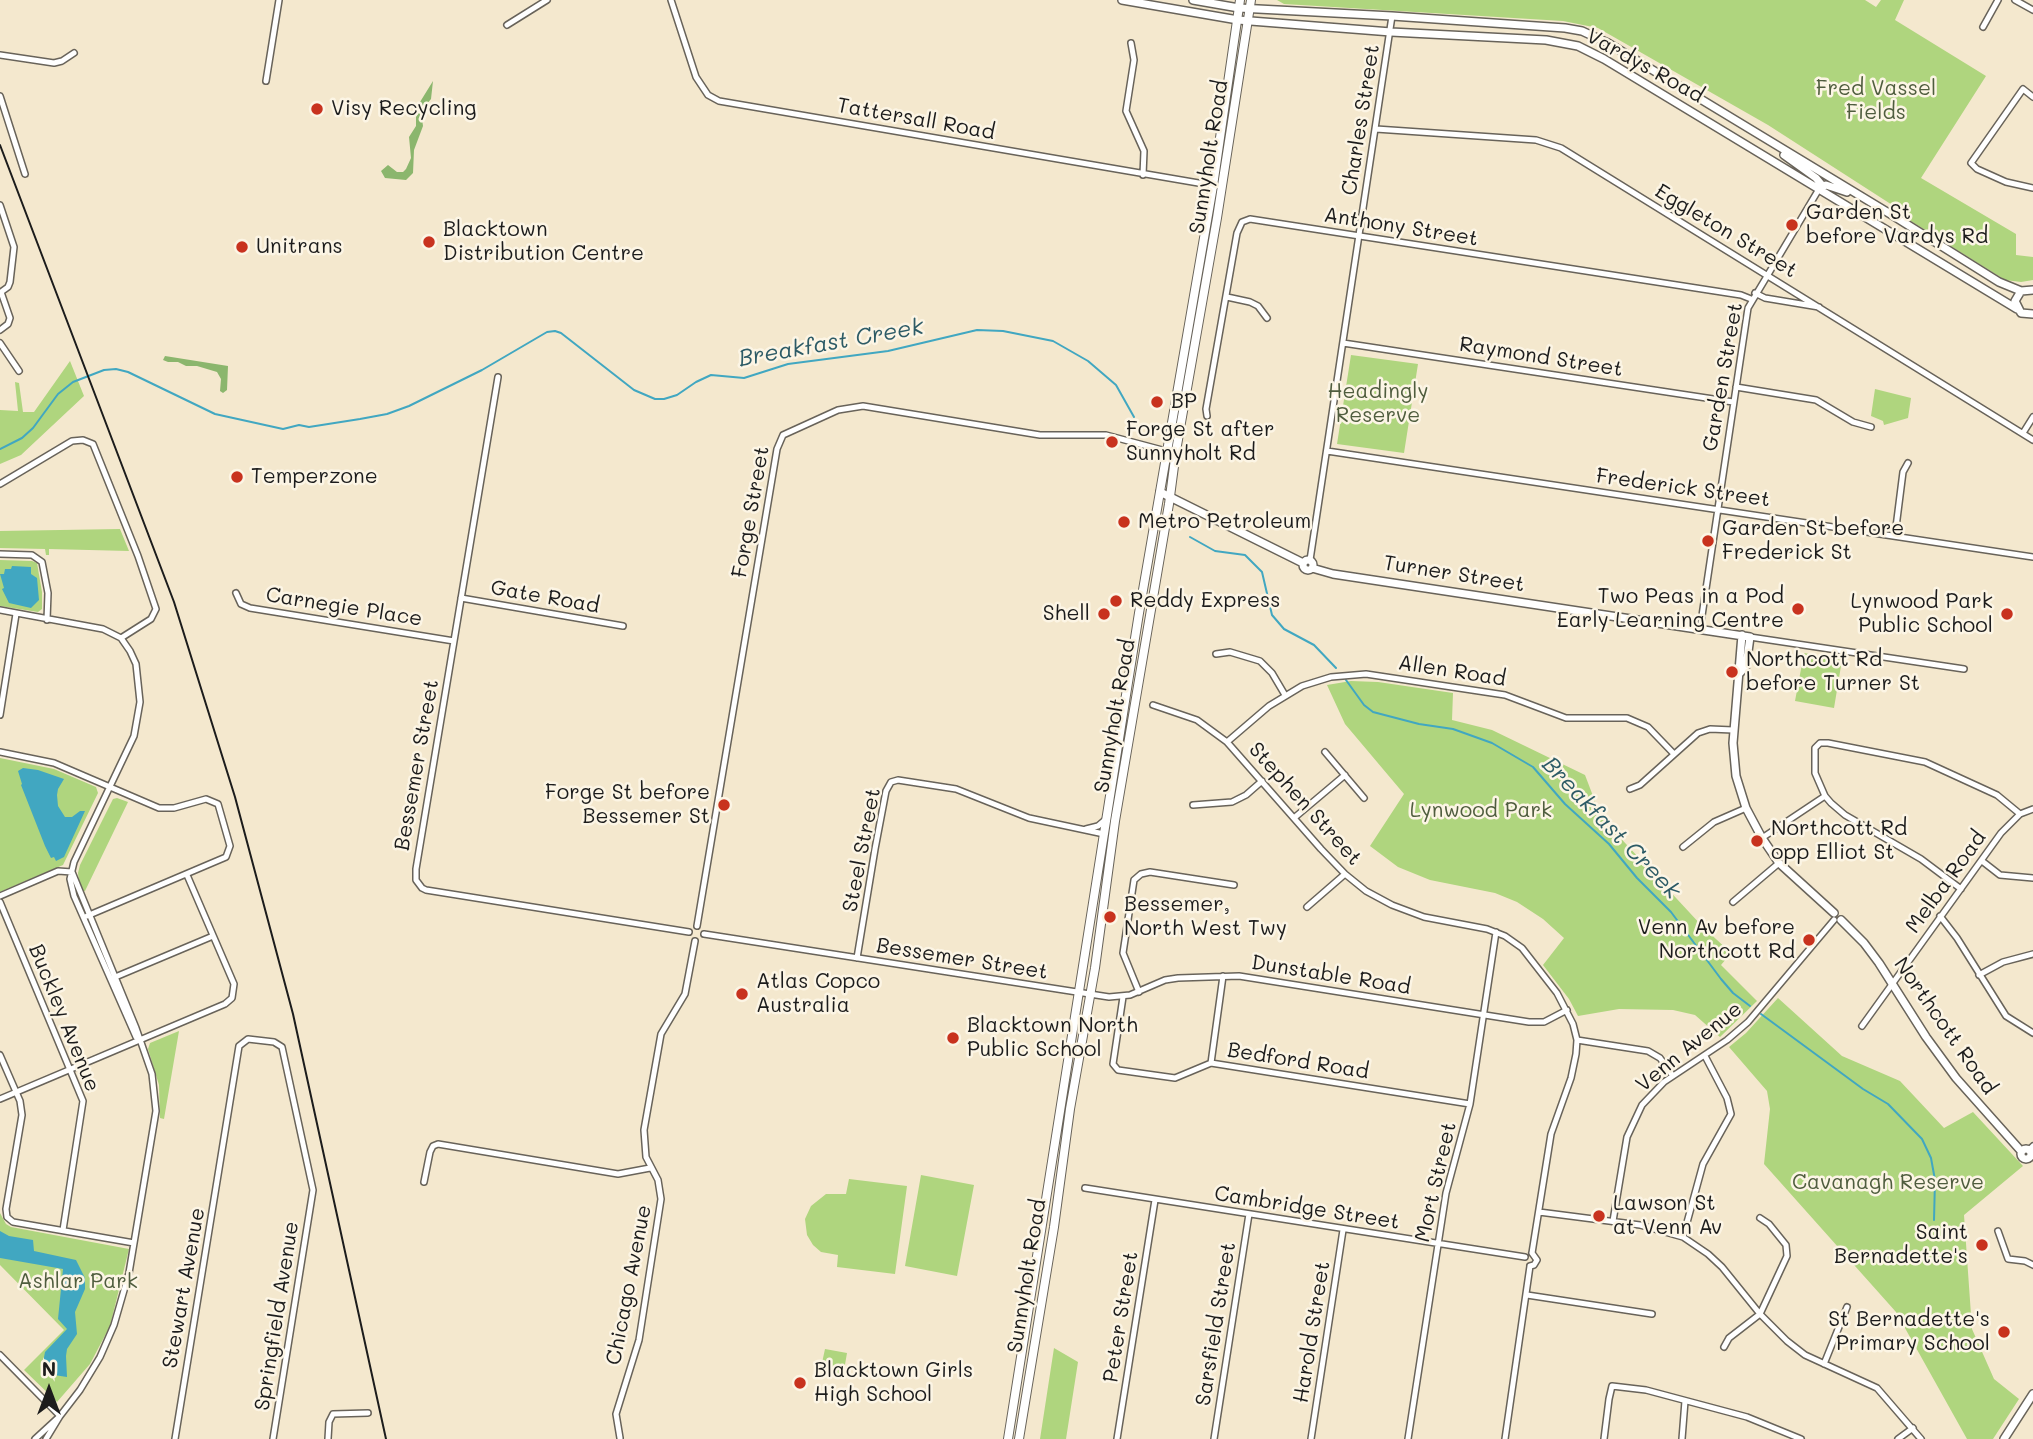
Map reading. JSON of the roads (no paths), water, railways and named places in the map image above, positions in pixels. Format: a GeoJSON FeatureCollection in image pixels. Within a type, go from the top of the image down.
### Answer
{"type":"FeatureCollection","features":[{"type":"Feature","properties":{"kind":"main road","name":"Vardys Road"},"geometry":{"type":"LineString","coordinates":[[1122,0],[1238,20],[1546,40],[1578,46],[1604,59],[2032,317]]}},
{"type":"Feature","properties":{"kind":"main road","name":"Vardys Road"},"geometry":{"type":"LineString","coordinates":[[1193,0],[1582,31],[1608,43],[1999,282],[2029,289]]}},
{"type":"Feature","properties":{"kind":"main road","name":"Sunnyholt Road"},"geometry":{"type":"LineString","coordinates":[[1008,1439],[1105,834],[1111,820],[1170,496],[1217,186],[1240,4]]}},
{"type":"Feature","properties":{"kind":"main road","name":"Sunnyholt Road"},"geometry":{"type":"LineString","coordinates":[[1018,1439],[1090,995],[1111,820],[1166,451],[1250,5]]}},
{"type":"Feature","properties":{"kind":"main road"},"geometry":{"type":"LineString","coordinates":[[1770,141],[1778,151],[1816,178],[1821,184],[1819,189]]}},
{"type":"Feature","properties":{"kind":"main road"},"geometry":{"type":"LineString","coordinates":[[1819,189],[1823,185],[1829,185],[1867,199]]}},
{"type":"Feature","properties":{"kind":"main road"},"geometry":{"type":"LineString","coordinates":[[2017,309],[2016,297],[2029,289]]}},
{"type":"Feature","properties":{"kind":"main road","name":"Turner Street"},"geometry":{"type":"LineString","coordinates":[[1160,492],[1333,574],[1746,636]]}},
{"type":"Feature","properties":{"kind":"main road","name":"Northcott Road"},"geometry":{"type":"LineString","coordinates":[[1746,636],[1738,665],[1740,673],[1733,730],[1734,766],[1746,808],[1762,838],[1779,863],[1864,943],[1942,1059],[1985,1113],[2029,1153]]}},
{"type":"Feature","properties":{"kind":"main road"},"geometry":{"type":"LineString","coordinates":[[2004,1439],[2033,1394]]}},
{"type":"Feature","properties":{"kind":"street"},"geometry":{"type":"LineString","coordinates":[[266,81],[279,0]]}},
{"type":"Feature","properties":{"kind":"street"},"geometry":{"type":"LineString","coordinates":[[507,24],[547,0]]}},
{"type":"Feature","properties":{"kind":"street","name":"Tattersall Road"},"geometry":{"type":"LineString","coordinates":[[671,0],[696,78],[708,95],[719,101],[1217,186]]}},
{"type":"Feature","properties":{"kind":"street"},"geometry":{"type":"LineString","coordinates":[[1983,27],[1998,0]]}},
{"type":"Feature","properties":{"kind":"street"},"geometry":{"type":"LineString","coordinates":[[2015,0],[2033,10]]}},
{"type":"Feature","properties":{"kind":"street","name":"Charles Street"},"geometry":{"type":"LineString","coordinates":[[1308,564],[1392,16]]}},
{"type":"Feature","properties":{"kind":"street"},"geometry":{"type":"LineString","coordinates":[[1131,43],[1134,60],[1126,111],[1144,151],[1143,175]]}},
{"type":"Feature","properties":{"kind":"street"},"geometry":{"type":"LineString","coordinates":[[0,55],[54,63],[74,53]]}},
{"type":"Feature","properties":{"kind":"street"},"geometry":{"type":"LineString","coordinates":[[2033,97],[2023,89],[1971,163],[1977,169],[2006,182],[2033,188]]}},
{"type":"Feature","properties":{"kind":"street"},"geometry":{"type":"LineString","coordinates":[[0,96],[25,174]]}},
{"type":"Feature","properties":{"kind":"street","name":"Eggleton Street"},"geometry":{"type":"LineString","coordinates":[[1376,129],[1536,140],[1561,148],[2033,440]]}},
{"type":"Feature","properties":{"kind":"street","name":"Garden Street"},"geometry":{"type":"LineString","coordinates":[[1700,629],[1746,313],[1753,296],[1819,189]]}},
{"type":"Feature","properties":{"kind":"street"},"geometry":{"type":"LineString","coordinates":[[0,205],[14,247],[10,282],[8,287],[0,292],[10,318],[8,324],[0,330]]}},
{"type":"Feature","properties":{"kind":"street","name":"Anthony Street"},"geometry":{"type":"LineString","coordinates":[[1208,416],[1206,409],[1237,233],[1245,221],[1250,219],[1822,308]]}},
{"type":"Feature","properties":{"kind":"street"},"geometry":{"type":"LineString","coordinates":[[1227,297],[1258,306],[1267,318]]}},
{"type":"Feature","properties":{"kind":"street"},"geometry":{"type":"LineString","coordinates":[[0,343],[19,371]]}},
{"type":"Feature","properties":{"kind":"street","name":"Raymond Street"},"geometry":{"type":"LineString","coordinates":[[1343,344],[1733,402]]}},
{"type":"Feature","properties":{"kind":"street","name":"Bessemer Street"},"geometry":{"type":"LineString","coordinates":[[498,377],[415,878],[426,890],[689,932]]}},
{"type":"Feature","properties":{"kind":"street"},"geometry":{"type":"LineString","coordinates":[[1736,387],[1816,400],[1853,422],[1871,426]]}},
{"type":"Feature","properties":{"kind":"street","name":"Forge Street"},"geometry":{"type":"LineString","coordinates":[[697,926],[777,449],[785,433],[838,410],[861,406],[1040,435],[1110,435],[1166,451]]}},
{"type":"Feature","properties":{"kind":"street"},"geometry":{"type":"LineString","coordinates":[[2023,433],[2033,417]]}},
{"type":"Feature","properties":{"kind":"street"},"geometry":{"type":"LineString","coordinates":[[1166,451],[1171,448],[1179,432]]}},
{"type":"Feature","properties":{"kind":"street"},"geometry":{"type":"LineString","coordinates":[[0,484],[72,441],[83,440],[93,444],[156,609],[151,620],[121,638]]}},
{"type":"Feature","properties":{"kind":"street","name":"Frederick Street"},"geometry":{"type":"LineString","coordinates":[[1327,451],[2033,555]]}},
{"type":"Feature","properties":{"kind":"street"},"geometry":{"type":"LineString","coordinates":[[1895,535],[1903,472],[1908,463]]}},
{"type":"Feature","properties":{"kind":"street"},"geometry":{"type":"LineString","coordinates":[[0,555],[32,555],[42,562],[48,593],[47,620]]}},
{"type":"Feature","properties":{"kind":"street","name":"Carnegie Place"},"geometry":{"type":"LineString","coordinates":[[236,593],[241,604],[250,608],[454,641]]}},
{"type":"Feature","properties":{"kind":"street","name":"Gate Road"},"geometry":{"type":"LineString","coordinates":[[461,598],[622,626]]}},
{"type":"Feature","properties":{"kind":"street"},"geometry":{"type":"LineString","coordinates":[[0,610],[103,629],[121,638],[136,664],[139,710],[131,744],[74,862],[72,872],[86,917],[113,979],[131,1030],[139,1040],[152,1074],[156,1111],[123,1298],[110,1334],[87,1378],[46,1439]]}},
{"type":"Feature","properties":{"kind":"street"},"geometry":{"type":"LineString","coordinates":[[0,715],[16,614]]}},
{"type":"Feature","properties":{"kind":"street","name":"Turner Street"},"geometry":{"type":"LineString","coordinates":[[1746,636],[1964,669]]}},
{"type":"Feature","properties":{"kind":"street"},"geometry":{"type":"LineString","coordinates":[[1216,654],[1230,652],[1260,661],[1270,670],[1285,695]]}},
{"type":"Feature","properties":{"kind":"street","name":"Allen Road"},"geometry":{"type":"LineString","coordinates":[[1227,742],[1285,695],[1310,682],[1356,674],[1381,675],[1505,695],[1566,718],[1632,719],[1648,727],[1674,754]]}},
{"type":"Feature","properties":{"kind":"street","name":"Stephen Street"},"geometry":{"type":"LineString","coordinates":[[1153,705],[1197,720],[1227,742],[1345,874],[1366,891],[1406,911],[1496,932],[1522,948],[1539,968],[1567,1010],[1577,1040],[1572,1077],[1551,1134],[1532,1253]]}},
{"type":"Feature","properties":{"kind":"street"},"geometry":{"type":"LineString","coordinates":[[1630,789],[1640,785],[1702,732],[1714,729],[1733,730]]}},
{"type":"Feature","properties":{"kind":"street"},"geometry":{"type":"LineString","coordinates":[[1961,889],[1921,859],[1845,815],[1825,796],[1815,773],[1815,748],[1820,743],[1904,756],[1925,762],[1997,795],[2020,814]]}},
{"type":"Feature","properties":{"kind":"street"},"geometry":{"type":"LineString","coordinates":[[0,752],[54,763],[164,809],[206,799],[218,804],[230,845],[229,853],[224,858],[86,917]]}},
{"type":"Feature","properties":{"kind":"street"},"geometry":{"type":"LineString","coordinates":[[1325,752],[1364,798]]}},
{"type":"Feature","properties":{"kind":"street"},"geometry":{"type":"LineString","coordinates":[[1294,818],[1345,775]]}},
{"type":"Feature","properties":{"kind":"street","name":"Steel Street"},"geometry":{"type":"LineString","coordinates":[[858,958],[877,837],[886,791],[891,782],[898,780],[957,789],[1028,818],[1105,834]]}},
{"type":"Feature","properties":{"kind":"street"},"geometry":{"type":"LineString","coordinates":[[1193,805],[1232,802],[1246,795],[1262,781]]}},
{"type":"Feature","properties":{"kind":"street"},"geometry":{"type":"LineString","coordinates":[[1762,838],[1825,796]]}},
{"type":"Feature","properties":{"kind":"street"},"geometry":{"type":"LineString","coordinates":[[1683,847],[1714,822],[1746,808]]}},
{"type":"Feature","properties":{"kind":"street","name":"Melba Road"},"geometry":{"type":"LineString","coordinates":[[1862,1026],[2001,833],[2020,814],[2033,808]]}},
{"type":"Feature","properties":{"kind":"street"},"geometry":{"type":"LineString","coordinates":[[1086,829],[1111,820]]}},
{"type":"Feature","properties":{"kind":"street"},"geometry":{"type":"LineString","coordinates":[[1982,861],[2000,875],[2033,878]]}},
{"type":"Feature","properties":{"kind":"street"},"geometry":{"type":"LineString","coordinates":[[1733,902],[1779,863]]}},
{"type":"Feature","properties":{"kind":"street"},"geometry":{"type":"LineString","coordinates":[[0,896],[57,872],[72,872]]}},
{"type":"Feature","properties":{"kind":"street"},"geometry":{"type":"LineString","coordinates":[[1139,992],[1124,953],[1134,880],[1141,874],[1150,872],[1234,885]]}},
{"type":"Feature","properties":{"kind":"street"},"geometry":{"type":"LineString","coordinates":[[1307,907],[1345,874]]}},
{"type":"Feature","properties":{"kind":"street"},"geometry":{"type":"LineString","coordinates":[[0,1099],[225,1004],[232,998],[234,984],[187,875]]}},
{"type":"Feature","properties":{"kind":"street","name":"Buckley Avenue"},"geometry":{"type":"LineString","coordinates":[[0,902],[82,1097],[83,1106],[63,1230]]}},
{"type":"Feature","properties":{"kind":"street"},"geometry":{"type":"LineString","coordinates":[[1940,916],[2006,1016],[2033,1033]]}},
{"type":"Feature","properties":{"kind":"street","name":"Venn Avenue"},"geometry":{"type":"LineString","coordinates":[[1613,1221],[1624,1152],[1634,1119],[1647,1099],[1748,1022],[1836,918]]}},
{"type":"Feature","properties":{"kind":"street"},"geometry":{"type":"LineString","coordinates":[[697,926],[702,928],[704,934],[701,939],[695,941],[689,932],[692,927],[697,926]]}},
{"type":"Feature","properties":{"kind":"street","name":"Mort Street"},"geometry":{"type":"LineString","coordinates":[[1408,1439],[1450,1179],[1470,1104],[1496,932]]}},
{"type":"Feature","properties":{"kind":"street","name":"Bessemer Street"},"geometry":{"type":"LineString","coordinates":[[704,934],[1090,995]]}},
{"type":"Feature","properties":{"kind":"street"},"geometry":{"type":"LineString","coordinates":[[113,979],[213,936]]}},
{"type":"Feature","properties":{"kind":"street","name":"Chicago Avenue"},"geometry":{"type":"LineString","coordinates":[[620,1438],[616,1414],[639,1340],[661,1207],[660,1186],[644,1151],[643,1137],[659,1039],[666,1022],[685,994],[695,941]]}},
{"type":"Feature","properties":{"kind":"street"},"geometry":{"type":"LineString","coordinates":[[1979,975],[2003,962],[2033,954]]}},
{"type":"Feature","properties":{"kind":"street"},"geometry":{"type":"LineString","coordinates":[[1211,1063],[1223,976]]}},
{"type":"Feature","properties":{"kind":"street","name":"Dunstable Road"},"geometry":{"type":"LineString","coordinates":[[1090,995],[1123,997],[1165,980],[1223,976],[1262,978],[1536,1023],[1544,1022],[1567,1010]]}},
{"type":"Feature","properties":{"kind":"street","name":"Bedford Road"},"geometry":{"type":"LineString","coordinates":[[1123,997],[1124,1006],[1114,1051],[1115,1069],[1175,1078],[1211,1063],[1470,1104]]}},
{"type":"Feature","properties":{"kind":"street","name":"Stewart Avenue"},"geometry":{"type":"LineString","coordinates":[[175,1439],[241,1042],[252,1039],[277,1043],[283,1051],[313,1186],[313,1197]]}},
{"type":"Feature","properties":{"kind":"street"},"geometry":{"type":"LineString","coordinates":[[1577,1040],[1648,1051],[1660,1058],[1674,1076]]}},
{"type":"Feature","properties":{"kind":"street"},"geometry":{"type":"LineString","coordinates":[[0,1055],[16,1092],[22,1115],[6,1209],[7,1217],[13,1222],[134,1243]]}},
{"type":"Feature","properties":{"kind":"street"},"geometry":{"type":"LineString","coordinates":[[1684,1237],[1703,1164],[1731,1114],[1727,1098],[1705,1056]]}},
{"type":"Feature","properties":{"kind":"street"},"geometry":{"type":"LineString","coordinates":[[424,1182],[430,1152],[433,1146],[438,1144],[618,1174],[650,1168]]}},
{"type":"Feature","properties":{"kind":"street","name":"Cambridge Street"},"geometry":{"type":"LineString","coordinates":[[1085,1188],[1525,1257]]}},
{"type":"Feature","properties":{"kind":"street","name":"Springfield Avenue"},"geometry":{"type":"LineString","coordinates":[[272,1439],[313,1197]]}},
{"type":"Feature","properties":{"kind":"street","name":"Peter Street"},"geometry":{"type":"LineString","coordinates":[[1118,1439],[1155,1200]]}},
{"type":"Feature","properties":{"kind":"street"},"geometry":{"type":"LineString","coordinates":[[1539,1212],[1613,1221],[1663,1230],[1684,1237],[1722,1267],[1760,1314],[1787,1341],[1805,1355],[1877,1388],[1921,1439]]}},
{"type":"Feature","properties":{"kind":"street","name":"Sarsfield Street"},"geometry":{"type":"LineString","coordinates":[[1214,1439],[1249,1214]]}},
{"type":"Feature","properties":{"kind":"street"},"geometry":{"type":"LineString","coordinates":[[1724,1347],[1729,1338],[1760,1314],[1788,1250],[1769,1224],[1760,1219]]}},
{"type":"Feature","properties":{"kind":"street","name":"Harold Street"},"geometry":{"type":"LineString","coordinates":[[1311,1439],[1343,1230]]}},
{"type":"Feature","properties":{"kind":"street"},"geometry":{"type":"LineString","coordinates":[[1998,1231],[2008,1259],[2033,1265]]}},
{"type":"Feature","properties":{"kind":"street"},"geometry":{"type":"LineString","coordinates":[[1532,1253],[1537,1260],[1530,1266],[1525,1263],[1525,1257],[1532,1253]]}},
{"type":"Feature","properties":{"kind":"street"},"geometry":{"type":"LineString","coordinates":[[1505,1439],[1530,1266]]}},
{"type":"Feature","properties":{"kind":"street"},"geometry":{"type":"LineString","coordinates":[[1527,1295],[1651,1314]]}},
{"type":"Feature","properties":{"kind":"street"},"geometry":{"type":"LineString","coordinates":[[1824,1364],[1847,1307]]}},
{"type":"Feature","properties":{"kind":"street"},"geometry":{"type":"LineString","coordinates":[[0,1355],[60,1416]]}},
{"type":"Feature","properties":{"kind":"street"},"geometry":{"type":"LineString","coordinates":[[1604,1439],[1612,1386],[1646,1390],[1747,1417],[1801,1439]]}},
{"type":"Feature","properties":{"kind":"street"},"geometry":{"type":"LineString","coordinates":[[1682,1439],[1685,1401]]}},
{"type":"Feature","properties":{"kind":"street"},"geometry":{"type":"LineString","coordinates":[[328,1439],[333,1414],[368,1413]]}},
{"type":"Feature","properties":{"kind":"street"},"geometry":{"type":"LineString","coordinates":[[35,1439],[60,1416]]}},
{"type":"Feature","properties":{"kind":"street"},"geometry":{"type":"LineString","coordinates":[[1898,1439],[1913,1428]]}},
{"type":"Feature","properties":{"kind":"water"},"geometry":{"type":"Polygon","coordinates":[[[12,566],[31,567],[31,574],[37,578],[39,600],[31,608],[9,603],[2,589],[4,588],[0,574],[4,574],[5,569],[11,569],[12,566]]]}},
{"type":"Feature","properties":{"kind":"water"},"geometry":{"type":"Polygon","coordinates":[[[23,768],[64,779],[57,795],[58,806],[65,817],[85,811],[64,857],[56,861],[54,857],[51,858],[45,846],[21,785],[18,771],[23,768]]]}},
{"type":"Feature","properties":{"kind":"water"},"geometry":{"type":"Polygon","coordinates":[[[0,1231],[9,1236],[33,1240],[34,1251],[76,1260],[85,1278],[85,1289],[75,1312],[77,1334],[67,1349],[67,1377],[41,1373],[45,1352],[67,1329],[58,1319],[63,1269],[0,1258],[0,1231]]]}},
{"type":"Feature","properties":{"kind":"waterway","name":"Breakfast Creek"},"geometry":{"type":"LineString","coordinates":[[0,449],[22,438],[33,428],[58,394],[73,382],[104,370],[128,372],[215,414],[283,429],[299,425],[309,427],[387,414],[409,406],[482,370],[547,332],[555,331],[634,390],[655,399],[677,395],[711,375],[744,378],[788,364],[888,351],[977,330],[1003,331],[1053,341],[1088,361],[1116,385],[1134,417]]}},
{"type":"Feature","properties":{"kind":"waterway","name":"Breakfast Creek"},"geometry":{"type":"LineString","coordinates":[[1190,537],[1215,551],[1245,555],[1262,572],[1272,615],[1284,629],[1314,645],[1336,668]]}},
{"type":"Feature","properties":{"kind":"waterway","name":"Breakfast Creek"},"geometry":{"type":"LineString","coordinates":[[1346,680],[1364,705],[1373,712],[1419,724],[1453,729],[1492,743],[1533,767],[1565,804],[1609,844],[1637,878],[1671,912],[1721,979],[1750,1006]]}},
{"type":"Feature","properties":{"kind":"waterway","name":"Breakfast Creek"},"geometry":{"type":"LineString","coordinates":[[1761,1014],[1863,1089],[1888,1104],[1922,1139],[1931,1158],[1935,1180],[1934,1220]]}},
{"type":"Feature","properties":{"kind":"railway"},"geometry":{"type":"LineString","coordinates":[[0,145],[174,602],[235,797],[293,1014],[386,1439]]}},
{"type":"Feature","properties":{"kind":"place","name":"Visy Recycling"},"geometry":{"type":"Point","coordinates":[317,109]}},
{"type":"Feature","properties":{"kind":"place","name":"Garden St before Vardys Rd"},"geometry":{"type":"Point","coordinates":[1792,225]}},
{"type":"Feature","properties":{"kind":"place","name":"Blacktown Distribution Centre"},"geometry":{"type":"Point","coordinates":[429,242]}},
{"type":"Feature","properties":{"kind":"place","name":"Unitrans"},"geometry":{"type":"Point","coordinates":[242,247]}},
{"type":"Feature","properties":{"kind":"place","name":"BP"},"geometry":{"type":"Point","coordinates":[1157,402]}},
{"type":"Feature","properties":{"kind":"place","name":"Forge St after Sunnyholt Rd"},"geometry":{"type":"Point","coordinates":[1112,442]}},
{"type":"Feature","properties":{"kind":"place","name":"Temperzone"},"geometry":{"type":"Point","coordinates":[237,477]}},
{"type":"Feature","properties":{"kind":"place","name":"Metro Petroleum"},"geometry":{"type":"Point","coordinates":[1124,522]}},
{"type":"Feature","properties":{"kind":"place","name":"Garden St before Frederick St"},"geometry":{"type":"Point","coordinates":[1708,541]}},
{"type":"Feature","properties":{"kind":"place","name":"Reddy Express"},"geometry":{"type":"Point","coordinates":[1116,601]}},
{"type":"Feature","properties":{"kind":"place","name":"Two Peas in a Pod Early Learning Centre"},"geometry":{"type":"Point","coordinates":[1798,609]}},
{"type":"Feature","properties":{"kind":"place","name":"Shell"},"geometry":{"type":"Point","coordinates":[1104,614]}},
{"type":"Feature","properties":{"kind":"place","name":"Lynwood Park Public School"},"geometry":{"type":"Point","coordinates":[2007,614]}},
{"type":"Feature","properties":{"kind":"place","name":"Northcott Rd before Turner St"},"geometry":{"type":"Point","coordinates":[1732,672]}},
{"type":"Feature","properties":{"kind":"place","name":"Forge St before Bessemer St"},"geometry":{"type":"Point","coordinates":[724,805]}},
{"type":"Feature","properties":{"kind":"place","name":"Northcott Rd opp Elliot St"},"geometry":{"type":"Point","coordinates":[1757,841]}},
{"type":"Feature","properties":{"kind":"place","name":"Bessemer, North West Twy"},"geometry":{"type":"Point","coordinates":[1110,917]}},
{"type":"Feature","properties":{"kind":"place","name":"Venn Av before Northcott Rd"},"geometry":{"type":"Point","coordinates":[1809,940]}},
{"type":"Feature","properties":{"kind":"place","name":"Atlas Copco Australia"},"geometry":{"type":"Point","coordinates":[742,994]}},
{"type":"Feature","properties":{"kind":"place","name":"Blacktown North Public School"},"geometry":{"type":"Point","coordinates":[953,1038]}},
{"type":"Feature","properties":{"kind":"place","name":"Lawson St at Venn Av"},"geometry":{"type":"Point","coordinates":[1599,1216]}},
{"type":"Feature","properties":{"kind":"place","name":"Saint Bernadette's"},"geometry":{"type":"Point","coordinates":[1982,1245]}},
{"type":"Feature","properties":{"kind":"place","name":"St Bernadette's Primary School"},"geometry":{"type":"Point","coordinates":[2004,1332]}},
{"type":"Feature","properties":{"kind":"place","name":"Blacktown Girls High School"},"geometry":{"type":"Point","coordinates":[800,1383]}},
{"type":"Feature","properties":{"kind":"park label","name":"Fred Vassel Fields"},"geometry":{"type":"Point","coordinates":[1876,101]}},
{"type":"Feature","properties":{"kind":"park label","name":"Headingly Reserve"},"geometry":{"type":"Point","coordinates":[1378,404]}},
{"type":"Feature","properties":{"kind":"park label","name":"Lynwood Park"},"geometry":{"type":"Point","coordinates":[1481,811]}},
{"type":"Feature","properties":{"kind":"park label","name":"Cavanagh Reserve"},"geometry":{"type":"Point","coordinates":[1888,1183]}},
{"type":"Feature","properties":{"kind":"park label","name":"Ashlar Park"},"geometry":{"type":"Point","coordinates":[78,1282]}}]}
